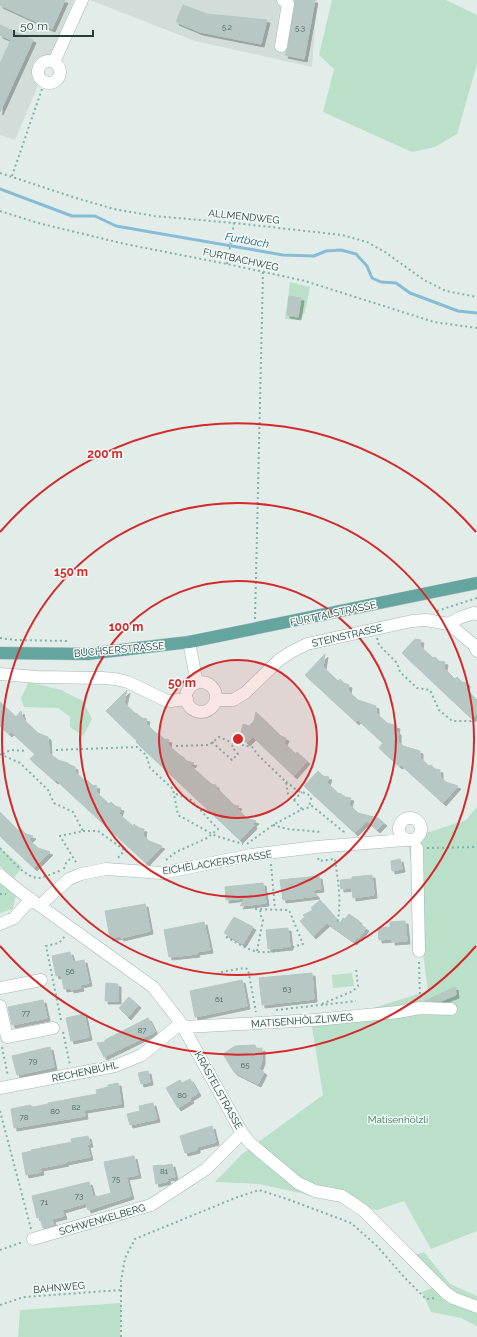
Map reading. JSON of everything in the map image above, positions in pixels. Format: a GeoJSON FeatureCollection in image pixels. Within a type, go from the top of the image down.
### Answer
{"type":"FeatureCollection","features":[{"type":"Feature","properties":{"kind":"main road","name":"FURTTALSTRASSE"},"geometry":{"type":"LineString","coordinates":[[189,642],[477,583]]}},
{"type":"Feature","properties":{"kind":"main road","name":"BUCHSERSTRASSE"},"geometry":{"type":"LineString","coordinates":[[0,653],[87,654],[189,642]]}},
{"type":"Feature","properties":{"kind":"street"},"geometry":{"type":"LineString","coordinates":[[44,82],[48,83],[55,81],[60,75],[59,67],[54,62],[82,0]]}},
{"type":"Feature","properties":{"kind":"street"},"geometry":{"type":"LineString","coordinates":[[281,46],[288,4],[283,0]]}},
{"type":"Feature","properties":{"kind":"street"},"geometry":{"type":"LineString","coordinates":[[476,646],[449,624],[459,618],[474,613],[477,614]]}},
{"type":"Feature","properties":{"kind":"street","name":"STEINSTRASSE"},"geometry":{"type":"LineString","coordinates":[[216,700],[233,700],[245,693],[279,660],[307,644],[412,621],[426,620],[449,624]]}},
{"type":"Feature","properties":{"kind":"street"},"geometry":{"type":"LineString","coordinates":[[189,642],[198,683]]}},
{"type":"Feature","properties":{"kind":"street"},"geometry":{"type":"LineString","coordinates":[[0,674],[37,677],[115,679],[128,682],[165,700],[187,699]]}},
{"type":"Feature","properties":{"kind":"street"},"geometry":{"type":"LineString","coordinates":[[198,683],[207,684],[213,688],[216,700],[210,709],[201,712],[192,708],[187,699],[189,689],[198,683]]}},
{"type":"Feature","properties":{"kind":"street","name":"EICHELACKERSTRASSE"},"geometry":{"type":"LineString","coordinates":[[0,924],[14,918],[35,903],[50,896],[69,879],[81,874],[113,868],[162,873],[251,855],[316,847],[405,840]]}},
{"type":"Feature","properties":{"kind":"street"},"geometry":{"type":"LineString","coordinates":[[417,848],[419,951]]}},
{"type":"Feature","properties":{"kind":"street","name":"KRÄSTELSTRASSE"},"geometry":{"type":"LineString","coordinates":[[0,875],[35,903],[152,987],[183,1025],[242,1133],[250,1143],[298,1183],[316,1191],[342,1196],[364,1211],[446,1293],[453,1298],[477,1307]]}},
{"type":"Feature","properties":{"kind":"street"},"geometry":{"type":"LineString","coordinates":[[0,988],[41,980]]}},
{"type":"Feature","properties":{"kind":"street"},"geometry":{"type":"LineString","coordinates":[[0,1006],[7,1037],[59,1026]]}},
{"type":"Feature","properties":{"kind":"street","name":"MATISENHÖLZLIWEG"},"geometry":{"type":"LineString","coordinates":[[183,1025],[315,1020],[398,1012],[420,1008],[451,1009]]}},
{"type":"Feature","properties":{"kind":"street","name":"RECHENBÜHL"},"geometry":{"type":"LineString","coordinates":[[5,1087],[114,1066],[142,1054],[183,1025]]}},
{"type":"Feature","properties":{"kind":"street","name":"SCHWENKELBERG"},"geometry":{"type":"LineString","coordinates":[[33,1239],[151,1205],[206,1169],[242,1133]]}},
{"type":"Feature","properties":{"kind":"path"},"geometry":{"type":"LineString","coordinates":[[12,176],[44,82]]}},
{"type":"Feature","properties":{"kind":"path","name":"ALLMENDWEG"},"geometry":{"type":"LineString","coordinates":[[0,173],[114,209],[154,216],[342,235],[366,242],[385,252],[424,280],[446,291],[477,297]]}},
{"type":"Feature","properties":{"kind":"path","name":"FURTBACHWEG"},"geometry":{"type":"LineString","coordinates":[[0,211],[38,224],[125,244],[305,281],[434,322],[477,328]]}},
{"type":"Feature","properties":{"kind":"path"},"geometry":{"type":"LineString","coordinates":[[227,264],[234,223]]}},
{"type":"Feature","properties":{"kind":"path"},"geometry":{"type":"LineString","coordinates":[[255,615],[264,272]]}},
{"type":"Feature","properties":{"kind":"path"},"geometry":{"type":"LineString","coordinates":[[434,612],[477,598]]}},
{"type":"Feature","properties":{"kind":"path"},"geometry":{"type":"LineString","coordinates":[[376,635],[379,645],[397,663],[400,672],[417,688],[430,690],[439,710],[452,721],[471,721],[477,715]]}},
{"type":"Feature","properties":{"kind":"path"},"geometry":{"type":"LineString","coordinates":[[0,638],[15,640],[69,641]]}},
{"type":"Feature","properties":{"kind":"path"},"geometry":{"type":"LineString","coordinates":[[176,746],[209,745],[219,737],[233,743],[252,748],[298,792],[307,793],[311,798],[309,808]]}},
{"type":"Feature","properties":{"kind":"path"},"geometry":{"type":"LineString","coordinates":[[212,742],[232,760],[238,754],[232,747],[233,743]]}},
{"type":"Feature","properties":{"kind":"path"},"geometry":{"type":"LineString","coordinates":[[56,750],[137,747],[146,755],[150,768],[173,789],[178,815],[211,834],[244,845],[248,844],[273,825],[312,806],[344,832],[342,845]]}},
{"type":"Feature","properties":{"kind":"path"},"geometry":{"type":"LineString","coordinates":[[1,754],[10,750],[26,751]]}},
{"type":"Feature","properties":{"kind":"path"},"geometry":{"type":"LineString","coordinates":[[1,754],[20,763],[48,790],[54,803],[73,812],[83,831]]}},
{"type":"Feature","properties":{"kind":"path"},"geometry":{"type":"LineString","coordinates":[[286,782],[288,794],[303,810]]}},
{"type":"Feature","properties":{"kind":"path"},"geometry":{"type":"LineString","coordinates":[[294,800],[303,792]]}},
{"type":"Feature","properties":{"kind":"path"},"geometry":{"type":"LineString","coordinates":[[157,872],[161,864],[176,852],[207,838],[218,829],[190,798],[173,793]]}},
{"type":"Feature","properties":{"kind":"path"},"geometry":{"type":"LineString","coordinates":[[273,825],[286,829],[321,832]]}},
{"type":"Feature","properties":{"kind":"path"},"geometry":{"type":"LineString","coordinates":[[78,867],[60,836],[83,831],[98,831],[124,851],[114,863],[113,868]]}},
{"type":"Feature","properties":{"kind":"path"},"geometry":{"type":"LineString","coordinates":[[316,847],[319,861],[335,859],[340,911],[337,924]]}},
{"type":"Feature","properties":{"kind":"path"},"geometry":{"type":"LineString","coordinates":[[417,848],[477,847]]}},
{"type":"Feature","properties":{"kind":"path"},"geometry":{"type":"LineString","coordinates":[[0,848],[31,877],[39,878],[71,868]]}},
{"type":"Feature","properties":{"kind":"path"},"geometry":{"type":"LineString","coordinates":[[269,853],[275,910]]}},
{"type":"Feature","properties":{"kind":"path"},"geometry":{"type":"LineString","coordinates":[[64,870],[66,863],[72,857]]}},
{"type":"Feature","properties":{"kind":"path"},"geometry":{"type":"LineString","coordinates":[[226,936],[260,952],[287,949],[303,944],[289,910],[252,909]]}},
{"type":"Feature","properties":{"kind":"path"},"geometry":{"type":"LineString","coordinates":[[257,951],[263,920],[260,909]]}},
{"type":"Feature","properties":{"kind":"path"},"geometry":{"type":"LineString","coordinates":[[71,929],[59,943],[46,946],[59,1026],[72,1074]]}},
{"type":"Feature","properties":{"kind":"path"},"geometry":{"type":"LineString","coordinates":[[419,951],[420,1008]]}},
{"type":"Feature","properties":{"kind":"path"},"geometry":{"type":"LineString","coordinates":[[221,972],[244,968],[248,969],[256,1012]]}},
{"type":"Feature","properties":{"kind":"path"},"geometry":{"type":"LineString","coordinates":[[318,1005],[354,991],[358,986],[356,969]]}},
{"type":"Feature","properties":{"kind":"path"},"geometry":{"type":"LineString","coordinates":[[2,1043],[5,1087]]}},
{"type":"Feature","properties":{"kind":"path"},"geometry":{"type":"LineString","coordinates":[[0,1111],[33,1239],[0,1250]]}},
{"type":"Feature","properties":{"kind":"path"},"geometry":{"type":"LineString","coordinates":[[122,1337],[120,1290],[126,1258],[135,1239],[235,1198],[260,1190],[351,1223],[377,1246],[405,1278],[426,1298],[435,1299],[446,1293]]}},
{"type":"Feature","properties":{"kind":"path","name":"BAHNWEG"},"geometry":{"type":"LineString","coordinates":[[0,1305],[24,1298],[120,1290]]}},
{"type":"Feature","properties":{"kind":"shaded area"},"geometry":{"type":"Polygon","coordinates":[[[0,0],[74,0],[15,140],[0,135],[0,0]]]}},
{"type":"Feature","properties":{"kind":"shaded area"},"geometry":{"type":"Polygon","coordinates":[[[90,0],[317,0],[312,67],[195,41],[90,0]]]}},
{"type":"Feature","properties":{"kind":"green space"},"geometry":{"type":"Polygon","coordinates":[[[332,0],[446,0],[477,15],[477,64],[457,134],[435,147],[412,152],[323,112],[334,69],[319,55],[332,0]]]}},
{"type":"Feature","properties":{"kind":"green space"},"geometry":{"type":"Polygon","coordinates":[[[290,282],[310,287],[305,312],[299,320],[285,319],[290,282]]]}},
{"type":"Feature","properties":{"kind":"green space"},"geometry":{"type":"Polygon","coordinates":[[[29,682],[61,690],[83,701],[92,719],[83,736],[70,727],[70,717],[58,708],[24,707],[21,698],[29,682]]]}},
{"type":"Feature","properties":{"kind":"green space","name":"Matisenhölzli"},"geometry":{"type":"Polygon","coordinates":[[[477,807],[477,1231],[431,1249],[404,1201],[377,1210],[259,1184],[215,1182],[242,1154],[323,1095],[312,1027],[428,991],[408,839],[466,820],[477,807]]]}},
{"type":"Feature","properties":{"kind":"green space"},"geometry":{"type":"Polygon","coordinates":[[[0,848],[22,867],[14,878],[0,866],[0,848]]]}},
{"type":"Feature","properties":{"kind":"green space"},"geometry":{"type":"Polygon","coordinates":[[[0,880],[16,894],[13,909],[0,913],[0,880]]]}},
{"type":"Feature","properties":{"kind":"green space"},"geometry":{"type":"Polygon","coordinates":[[[352,973],[354,986],[333,988],[332,975],[352,973]]]}},
{"type":"Feature","properties":{"kind":"green space"},"geometry":{"type":"Polygon","coordinates":[[[424,1252],[450,1284],[477,1296],[477,1326],[461,1318],[431,1312],[422,1292],[439,1285],[413,1256],[424,1252]]]}},
{"type":"Feature","properties":{"kind":"green space"},"geometry":{"type":"Polygon","coordinates":[[[121,1303],[120,1337],[18,1337],[20,1310],[121,1303]]]}},
{"type":"Feature","properties":{"kind":"building"},"geometry":{"type":"Polygon","coordinates":[[[0,0],[65,0],[52,29],[0,5],[0,0]]]}},
{"type":"Feature","properties":{"kind":"building"},"geometry":{"type":"Polygon","coordinates":[[[295,0],[315,0],[304,59],[285,55],[288,47],[295,0]]]}},
{"type":"Feature","properties":{"kind":"building"},"geometry":{"type":"Polygon","coordinates":[[[183,5],[207,14],[267,20],[261,44],[200,32],[176,22],[183,5]]]}},
{"type":"Feature","properties":{"kind":"building"},"geometry":{"type":"Polygon","coordinates":[[[0,25],[33,40],[0,112],[0,64],[11,40],[0,35],[0,25]]]}},
{"type":"Feature","properties":{"kind":"building"},"geometry":{"type":"Polygon","coordinates":[[[289,296],[301,298],[298,317],[287,315],[289,296]]]}},
{"type":"Feature","properties":{"kind":"building"},"geometry":{"type":"Polygon","coordinates":[[[415,639],[421,640],[420,646],[433,658],[435,657],[439,661],[445,662],[444,668],[455,679],[457,677],[462,682],[467,683],[466,689],[477,700],[477,713],[472,719],[402,653],[415,639]]]}},
{"type":"Feature","properties":{"kind":"building"},"geometry":{"type":"Polygon","coordinates":[[[325,654],[323,667],[338,681],[340,679],[349,685],[348,691],[358,700],[376,706],[376,713],[387,723],[397,726],[396,731],[398,732],[398,741],[403,746],[420,751],[420,758],[429,766],[431,765],[435,769],[440,770],[440,776],[446,782],[458,786],[443,803],[401,765],[399,766],[379,748],[383,743],[358,720],[356,722],[305,675],[325,654]]]}},
{"type":"Feature","properties":{"kind":"building"},"geometry":{"type":"Polygon","coordinates":[[[127,690],[124,703],[136,714],[147,719],[146,723],[157,734],[158,733],[164,739],[169,740],[168,745],[187,761],[194,763],[191,766],[211,784],[216,785],[216,787],[234,805],[239,806],[237,809],[247,818],[256,821],[253,824],[254,826],[240,840],[136,742],[137,741],[106,711],[127,690]]]}},
{"type":"Feature","properties":{"kind":"building"},"geometry":{"type":"Polygon","coordinates":[[[0,702],[16,717],[21,711],[23,719],[38,733],[48,737],[49,753],[58,760],[75,767],[75,772],[86,782],[87,780],[92,785],[97,786],[96,792],[109,804],[111,802],[115,806],[121,808],[119,814],[133,826],[134,824],[139,828],[144,829],[143,835],[149,841],[162,846],[146,863],[56,780],[55,781],[30,759],[35,754],[11,732],[9,734],[0,726],[0,702]]]}},
{"type":"Feature","properties":{"kind":"building"},"geometry":{"type":"Polygon","coordinates":[[[256,712],[281,736],[286,738],[284,743],[296,754],[297,752],[307,761],[294,776],[253,737],[247,743],[240,736],[243,724],[249,726],[254,721],[256,712]]]}},
{"type":"Feature","properties":{"kind":"building"},"geometry":{"type":"Polygon","coordinates":[[[318,771],[323,776],[329,777],[327,783],[339,794],[340,793],[345,797],[351,798],[349,804],[358,813],[378,818],[384,823],[377,830],[367,821],[355,833],[304,786],[318,771]]]}},
{"type":"Feature","properties":{"kind":"building"},"geometry":{"type":"Polygon","coordinates":[[[0,812],[19,831],[21,829],[26,834],[33,836],[29,840],[38,848],[50,852],[34,868],[0,836],[0,812]]]}},
{"type":"Feature","properties":{"kind":"building"},"geometry":{"type":"Polygon","coordinates":[[[400,859],[402,869],[392,871],[391,861],[400,859]]]}},
{"type":"Feature","properties":{"kind":"building"},"geometry":{"type":"Polygon","coordinates":[[[372,875],[374,895],[353,898],[352,888],[341,889],[340,880],[372,875]]]}},
{"type":"Feature","properties":{"kind":"building"},"geometry":{"type":"Polygon","coordinates":[[[319,876],[321,889],[312,890],[317,896],[283,900],[280,880],[319,876]]]}},
{"type":"Feature","properties":{"kind":"building"},"geometry":{"type":"Polygon","coordinates":[[[263,883],[266,903],[240,906],[245,898],[226,900],[225,887],[263,883]]]}},
{"type":"Feature","properties":{"kind":"building"},"geometry":{"type":"Polygon","coordinates":[[[320,900],[340,923],[343,918],[345,919],[349,914],[359,921],[358,923],[366,928],[359,938],[357,937],[354,942],[327,923],[313,936],[300,921],[305,917],[303,915],[313,910],[311,908],[320,900]]]}},
{"type":"Feature","properties":{"kind":"building"},"geometry":{"type":"Polygon","coordinates":[[[145,904],[150,931],[121,938],[120,936],[110,938],[105,911],[145,904]]]}},
{"type":"Feature","properties":{"kind":"building"},"geometry":{"type":"Polygon","coordinates":[[[234,917],[253,927],[243,944],[224,933],[234,917]]]}},
{"type":"Feature","properties":{"kind":"building"},"geometry":{"type":"Polygon","coordinates":[[[405,921],[407,941],[392,942],[392,939],[379,940],[378,928],[390,927],[390,922],[405,921]]]}},
{"type":"Feature","properties":{"kind":"building"},"geometry":{"type":"Polygon","coordinates":[[[204,922],[210,950],[196,952],[197,954],[169,957],[164,930],[204,922]]]}},
{"type":"Feature","properties":{"kind":"building"},"geometry":{"type":"Polygon","coordinates":[[[288,928],[290,947],[268,949],[266,930],[288,928]]]}},
{"type":"Feature","properties":{"kind":"building"},"geometry":{"type":"Polygon","coordinates":[[[70,952],[73,962],[84,960],[89,983],[80,985],[81,988],[71,990],[71,988],[64,989],[61,975],[56,976],[52,956],[70,952]]]}},
{"type":"Feature","properties":{"kind":"building"},"geometry":{"type":"Polygon","coordinates":[[[312,973],[314,999],[262,1005],[259,978],[312,973]]]}},
{"type":"Feature","properties":{"kind":"building"},"geometry":{"type":"Polygon","coordinates":[[[242,980],[247,1006],[195,1017],[190,991],[242,980]]]}},
{"type":"Feature","properties":{"kind":"building"},"geometry":{"type":"Polygon","coordinates":[[[106,983],[118,984],[118,1001],[105,1001],[106,983]]]}},
{"type":"Feature","properties":{"kind":"building"},"geometry":{"type":"Polygon","coordinates":[[[455,987],[456,995],[441,1001],[425,1001],[455,987]]]}},
{"type":"Feature","properties":{"kind":"building"},"geometry":{"type":"Polygon","coordinates":[[[129,997],[138,1005],[128,1017],[119,1008],[129,997]]]}},
{"type":"Feature","properties":{"kind":"building"},"geometry":{"type":"Polygon","coordinates":[[[43,1000],[47,1018],[12,1025],[8,1007],[43,1000]]]}},
{"type":"Feature","properties":{"kind":"building"},"geometry":{"type":"Polygon","coordinates":[[[84,1014],[89,1037],[71,1041],[66,1018],[84,1014]]]}},
{"type":"Feature","properties":{"kind":"building"},"geometry":{"type":"Polygon","coordinates":[[[148,1018],[155,1032],[104,1057],[97,1043],[105,1042],[105,1040],[148,1018]]]}},
{"type":"Feature","properties":{"kind":"building"},"geometry":{"type":"Polygon","coordinates":[[[255,1045],[256,1049],[262,1048],[262,1061],[259,1069],[264,1072],[258,1084],[234,1072],[223,1054],[235,1046],[255,1045]]]}},
{"type":"Feature","properties":{"kind":"building"},"geometry":{"type":"Polygon","coordinates":[[[50,1047],[54,1067],[17,1075],[12,1056],[50,1047]]]}},
{"type":"Feature","properties":{"kind":"building"},"geometry":{"type":"Polygon","coordinates":[[[148,1071],[150,1082],[141,1084],[138,1073],[148,1071]]]}},
{"type":"Feature","properties":{"kind":"building"},"geometry":{"type":"Polygon","coordinates":[[[190,1079],[198,1093],[190,1098],[191,1100],[178,1108],[166,1088],[180,1080],[182,1083],[190,1079]]]}},
{"type":"Feature","properties":{"kind":"building"},"geometry":{"type":"Polygon","coordinates":[[[118,1083],[121,1104],[84,1110],[85,1116],[14,1128],[11,1109],[30,1105],[33,1107],[97,1094],[96,1090],[118,1083]]]}},
{"type":"Feature","properties":{"kind":"building"},"geometry":{"type":"Polygon","coordinates":[[[153,1103],[157,1119],[130,1125],[127,1114],[140,1111],[139,1106],[153,1103]]]}},
{"type":"Feature","properties":{"kind":"building"},"geometry":{"type":"Polygon","coordinates":[[[212,1126],[216,1142],[197,1147],[197,1150],[185,1153],[180,1136],[212,1126]]]}},
{"type":"Feature","properties":{"kind":"building"},"geometry":{"type":"Polygon","coordinates":[[[88,1136],[90,1144],[87,1145],[90,1157],[40,1168],[41,1172],[26,1175],[22,1153],[72,1142],[71,1139],[88,1136]]]}},
{"type":"Feature","properties":{"kind":"building"},"geometry":{"type":"Polygon","coordinates":[[[134,1156],[138,1175],[126,1177],[131,1196],[88,1210],[86,1203],[62,1210],[64,1216],[52,1219],[54,1225],[43,1228],[40,1217],[37,1218],[32,1196],[89,1182],[93,1196],[96,1195],[96,1197],[111,1193],[104,1162],[134,1156]]]}},
{"type":"Feature","properties":{"kind":"building"},"geometry":{"type":"Polygon","coordinates":[[[172,1164],[175,1177],[167,1178],[168,1181],[156,1184],[153,1166],[172,1164]]]}},
{"type":"Feature","properties":{"kind":"waterway","name":"Furtbach"},"geometry":{"type":"LineString","coordinates":[[0,189],[72,216],[95,216],[116,226],[283,255],[314,256],[326,251],[341,250],[356,254],[367,266],[372,278],[381,282],[396,283],[410,293],[458,311],[477,313]]}}]}
